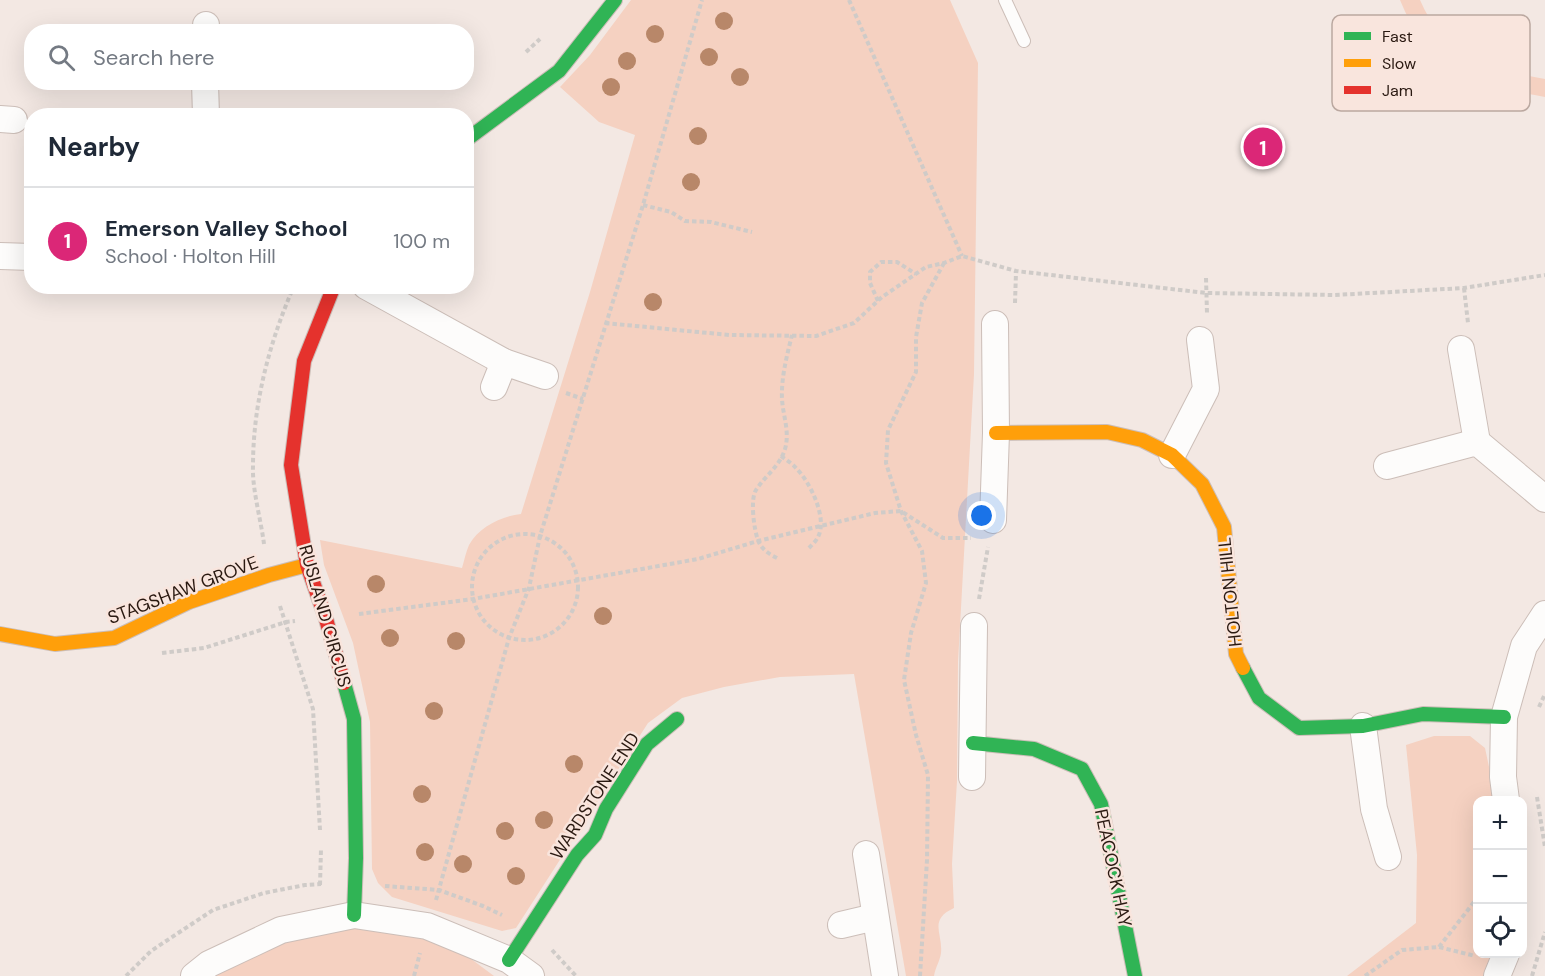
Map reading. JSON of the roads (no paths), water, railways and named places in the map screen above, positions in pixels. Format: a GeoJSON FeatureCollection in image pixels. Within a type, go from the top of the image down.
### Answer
{"type":"FeatureCollection","features":[{"type":"Feature","properties":{"kind":"street"},"geometry":{"type":"LineString","coordinates":[[474,134],[559,71],[615,0]]}},
{"type":"Feature","properties":{"kind":"street"},"geometry":{"type":"LineString","coordinates":[[205,90],[206,108]]}},
{"type":"Feature","properties":{"kind":"street"},"geometry":{"type":"LineString","coordinates":[[0,256],[24,257]]}},
{"type":"Feature","properties":{"kind":"street","name":"RUSLAND CIRCUS"},"geometry":{"type":"LineString","coordinates":[[331,294],[304,361],[291,465],[307,565],[326,619],[354,719],[357,858],[354,915]]}},
{"type":"Feature","properties":{"kind":"street"},"geometry":{"type":"LineString","coordinates":[[381,294],[504,362],[545,376]]}},
{"type":"Feature","properties":{"kind":"street"},"geometry":{"type":"LineString","coordinates":[[992,529],[996,433],[995,324]]}},
{"type":"Feature","properties":{"kind":"street"},"geometry":{"type":"LineString","coordinates":[[1172,455],[1206,388],[1200,340]]}},
{"type":"Feature","properties":{"kind":"street"},"geometry":{"type":"LineString","coordinates":[[1461,349],[1477,442],[1545,498]]}},
{"type":"Feature","properties":{"kind":"street"},"geometry":{"type":"LineString","coordinates":[[494,387],[504,362]]}},
{"type":"Feature","properties":{"kind":"street","name":"HOLTON HILL"},"geometry":{"type":"LineString","coordinates":[[996,433],[1107,432],[1142,440],[1172,455],[1202,484],[1224,527],[1236,654],[1259,698],[1299,728],[1364,726],[1423,714],[1504,717]]}},
{"type":"Feature","properties":{"kind":"street"},"geometry":{"type":"LineString","coordinates":[[1387,466],[1477,442]]}},
{"type":"Feature","properties":{"kind":"street","name":"STAGSHAW GROVE"},"geometry":{"type":"LineString","coordinates":[[0,634],[55,644],[114,638],[189,602],[269,575],[307,565]]}},
{"type":"Feature","properties":{"kind":"street"},"geometry":{"type":"LineString","coordinates":[[1505,796],[1503,777],[1504,717],[1524,645],[1545,614]]}},
{"type":"Feature","properties":{"kind":"street"},"geometry":{"type":"LineString","coordinates":[[972,777],[974,627]]}},
{"type":"Feature","properties":{"kind":"street","name":"WARDSTONE END"},"geometry":{"type":"LineString","coordinates":[[509,960],[577,855],[595,835],[606,809],[647,744],[677,719]]}},
{"type":"Feature","properties":{"kind":"street"},"geometry":{"type":"LineString","coordinates":[[1364,726],[1374,809],[1388,856]]}},
{"type":"Feature","properties":{"kind":"street","name":"PEACOCK HAY"},"geometry":{"type":"LineString","coordinates":[[973,743],[1034,749],[1082,769],[1101,804],[1135,976]]}},
{"type":"Feature","properties":{"kind":"street"},"geometry":{"type":"LineString","coordinates":[[866,854],[885,976]]}},
{"type":"Feature","properties":{"kind":"street"},"geometry":{"type":"LineString","coordinates":[[194,976],[209,964],[281,930],[354,915],[427,926],[509,960],[531,976]]}},
{"type":"Feature","properties":{"kind":"street"},"geometry":{"type":"LineString","coordinates":[[841,925],[875,917]]}},
{"type":"Feature","properties":{"kind":"lane"},"geometry":{"type":"LineString","coordinates":[[1005,0],[1024,41]]}},
{"type":"Feature","properties":{"kind":"place","name":"Emerson Valley School"},"geometry":{"type":"Point","coordinates":[1263,147]}}]}
